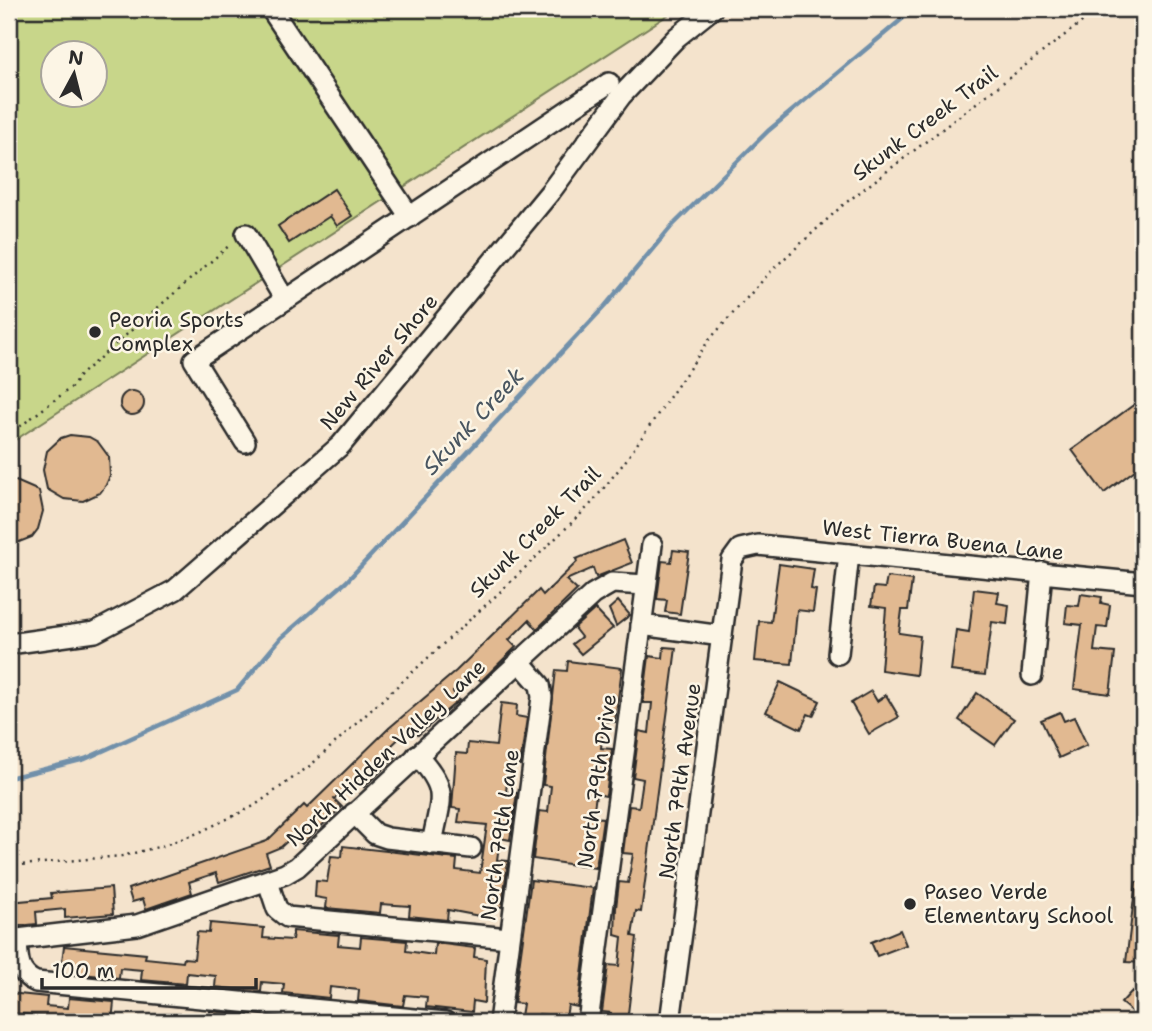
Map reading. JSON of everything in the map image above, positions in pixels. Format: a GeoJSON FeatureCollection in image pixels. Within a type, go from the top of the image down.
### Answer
{"type":"FeatureCollection","features":[{"type":"Feature","properties":{"kind":"street"},"geometry":{"type":"LineString","coordinates":[[271,9],[410,217]]}},
{"type":"Feature","properties":{"kind":"street","name":"New River Shore"},"geometry":{"type":"LineString","coordinates":[[9,644],[95,632],[175,590],[341,445],[551,191],[621,96],[677,37],[712,9]]}},
{"type":"Feature","properties":{"kind":"street"},"geometry":{"type":"LineString","coordinates":[[245,442],[194,360],[609,83]]}},
{"type":"Feature","properties":{"kind":"street"},"geometry":{"type":"LineString","coordinates":[[246,234],[285,300]]}},
{"type":"Feature","properties":{"kind":"street","name":"North 79th Drive"},"geometry":{"type":"LineString","coordinates":[[588,1022],[652,545]]}},
{"type":"Feature","properties":{"kind":"street","name":"West Tierra Buena Lane"},"geometry":{"type":"LineString","coordinates":[[740,549],[758,545],[1143,583]]}},
{"type":"Feature","properties":{"kind":"street","name":"North 79th Avenue"},"geometry":{"type":"LineString","coordinates":[[670,1022],[732,560],[740,549]]}},
{"type":"Feature","properties":{"kind":"street"},"geometry":{"type":"LineString","coordinates":[[838,654],[849,554]]}},
{"type":"Feature","properties":{"kind":"street"},"geometry":{"type":"LineString","coordinates":[[1032,675],[1042,572]]}},
{"type":"Feature","properties":{"kind":"street","name":"North Hidden Valley Lane"},"geometry":{"type":"LineString","coordinates":[[13,940],[136,925],[268,882],[297,867],[593,594],[612,583],[646,585]]}},
{"type":"Feature","properties":{"kind":"street"},"geometry":{"type":"LineString","coordinates":[[641,625],[722,636]]}},
{"type":"Feature","properties":{"kind":"street","name":"North 79th Lane"},"geometry":{"type":"LineString","coordinates":[[499,1022],[542,697],[540,685],[519,661]]}},
{"type":"Feature","properties":{"kind":"street"},"geometry":{"type":"LineString","coordinates":[[417,755],[438,778],[441,791],[432,844]]}},
{"type":"Feature","properties":{"kind":"street"},"geometry":{"type":"LineString","coordinates":[[354,813],[375,834],[471,848]]}},
{"type":"Feature","properties":{"kind":"street"},"geometry":{"type":"LineString","coordinates":[[268,882],[277,909],[287,917],[509,938]]}},
{"type":"Feature","properties":{"kind":"street"},"geometry":{"type":"LineString","coordinates":[[13,940],[20,968],[26,978],[36,982],[444,1022]]}},
{"type":"Feature","properties":{"kind":"path","name":"Skunk Creek Trail"},"geometry":{"type":"LineString","coordinates":[[9,866],[122,856],[162,846],[198,833],[254,806],[311,765],[590,505],[624,463],[709,340],[773,269],[842,205],[1099,9]]}},
{"type":"Feature","properties":{"kind":"path"},"geometry":{"type":"LineString","coordinates":[[9,435],[73,386],[80,375],[246,234]]}},
{"type":"Feature","properties":{"kind":"green space","name":"Peoria Sports Complex"},"geometry":{"type":"Polygon","coordinates":[[[9,9],[677,9],[9,444],[9,9]]]}},
{"type":"Feature","properties":{"kind":"building"},"geometry":{"type":"Polygon","coordinates":[[[334,189],[352,216],[337,226],[330,216],[289,243],[278,226],[334,189]]]}},
{"type":"Feature","properties":{"kind":"building"},"geometry":{"type":"Polygon","coordinates":[[[132,391],[140,395],[144,403],[140,411],[132,415],[124,411],[120,403],[124,395],[132,391]]]}},
{"type":"Feature","properties":{"kind":"building"},"geometry":{"type":"Polygon","coordinates":[[[1143,398],[1143,464],[1104,493],[1072,450],[1143,398]]]}},
{"type":"Feature","properties":{"kind":"building"},"geometry":{"type":"Polygon","coordinates":[[[70,435],[89,437],[98,442],[109,457],[110,476],[106,485],[100,493],[83,501],[64,499],[47,489],[43,470],[47,451],[61,438],[70,435]]]}},
{"type":"Feature","properties":{"kind":"building"},"geometry":{"type":"Polygon","coordinates":[[[9,478],[39,491],[43,511],[38,529],[32,537],[9,546],[9,478]]]}},
{"type":"Feature","properties":{"kind":"building"},"geometry":{"type":"Polygon","coordinates":[[[623,540],[632,563],[596,577],[593,568],[566,580],[577,590],[537,629],[529,620],[509,640],[516,647],[481,681],[474,674],[453,692],[459,700],[418,735],[411,727],[390,747],[398,755],[364,787],[356,779],[334,799],[342,807],[302,844],[294,835],[281,847],[266,853],[270,865],[219,882],[216,873],[189,882],[192,893],[146,909],[143,899],[132,902],[128,889],[267,841],[304,805],[307,808],[389,728],[456,671],[539,590],[543,595],[577,562],[576,559],[623,540]]]}},
{"type":"Feature","properties":{"kind":"building"},"geometry":{"type":"Polygon","coordinates":[[[673,550],[689,552],[680,614],[665,612],[667,600],[657,599],[662,561],[671,562],[673,550]]]}},
{"type":"Feature","properties":{"kind":"building"},"geometry":{"type":"Polygon","coordinates":[[[779,564],[814,569],[811,589],[816,590],[813,612],[797,610],[792,664],[755,661],[759,621],[771,622],[779,564]]]}},
{"type":"Feature","properties":{"kind":"building"},"geometry":{"type":"Polygon","coordinates":[[[887,577],[912,580],[908,610],[902,610],[899,633],[920,636],[916,675],[881,670],[886,608],[871,606],[874,587],[885,588],[887,577]]]}},
{"type":"Feature","properties":{"kind":"building"},"geometry":{"type":"Polygon","coordinates":[[[974,589],[999,592],[997,603],[1009,605],[1007,624],[992,622],[985,675],[951,671],[956,630],[969,632],[974,589]]]}},
{"type":"Feature","properties":{"kind":"building"},"geometry":{"type":"Polygon","coordinates":[[[1081,594],[1102,597],[1101,603],[1110,605],[1107,628],[1097,627],[1094,651],[1115,653],[1110,694],[1074,689],[1082,625],[1065,623],[1067,605],[1079,606],[1081,594]]]}},
{"type":"Feature","properties":{"kind":"building"},"geometry":{"type":"Polygon","coordinates":[[[618,601],[630,615],[616,626],[609,609],[618,601]]]}},
{"type":"Feature","properties":{"kind":"building"},"geometry":{"type":"Polygon","coordinates":[[[595,609],[613,628],[581,654],[572,644],[581,637],[574,628],[595,609]]]}},
{"type":"Feature","properties":{"kind":"building"},"geometry":{"type":"Polygon","coordinates":[[[664,647],[676,648],[641,912],[636,911],[632,936],[637,937],[627,1022],[610,1022],[611,1013],[602,1012],[608,965],[619,966],[622,937],[615,935],[616,908],[619,882],[628,883],[633,854],[623,853],[629,806],[639,807],[643,779],[633,777],[639,731],[649,733],[652,703],[643,703],[649,656],[663,658],[664,647]]]}},
{"type":"Feature","properties":{"kind":"building"},"geometry":{"type":"Polygon","coordinates":[[[568,661],[622,668],[615,722],[604,721],[601,748],[612,749],[606,796],[596,794],[593,817],[603,818],[596,868],[533,859],[539,811],[548,812],[551,786],[543,785],[556,670],[567,671],[568,661]]]}},
{"type":"Feature","properties":{"kind":"building"},"geometry":{"type":"Polygon","coordinates":[[[780,682],[820,701],[813,716],[808,714],[801,729],[766,712],[780,682]]]}},
{"type":"Feature","properties":{"kind":"building"},"geometry":{"type":"Polygon","coordinates":[[[871,691],[877,701],[886,695],[899,717],[869,734],[851,703],[871,691]]]}},
{"type":"Feature","properties":{"kind":"building"},"geometry":{"type":"Polygon","coordinates":[[[977,693],[1014,719],[995,745],[959,720],[977,693]]]}},
{"type":"Feature","properties":{"kind":"building"},"geometry":{"type":"Polygon","coordinates":[[[501,703],[517,705],[516,716],[527,718],[520,765],[509,763],[506,792],[517,793],[510,840],[500,838],[497,860],[508,861],[502,907],[491,906],[490,918],[448,910],[447,920],[409,916],[410,906],[381,904],[380,913],[326,908],[327,899],[315,897],[316,881],[327,882],[331,856],[342,857],[343,846],[457,859],[456,870],[480,873],[487,825],[458,822],[460,809],[452,808],[456,753],[467,754],[468,743],[496,746],[501,703]]]}},
{"type":"Feature","properties":{"kind":"building"},"geometry":{"type":"Polygon","coordinates":[[[1060,712],[1064,721],[1074,717],[1087,745],[1059,758],[1041,720],[1060,712]]]}},
{"type":"Feature","properties":{"kind":"building"},"geometry":{"type":"Polygon","coordinates":[[[531,880],[593,888],[578,1007],[568,1005],[566,1017],[539,1014],[538,1018],[521,1016],[523,1004],[514,1003],[531,880]]]}},
{"type":"Feature","properties":{"kind":"building"},"geometry":{"type":"Polygon","coordinates":[[[1136,882],[1143,882],[1143,963],[1126,962],[1136,882]]]}},
{"type":"Feature","properties":{"kind":"building"},"geometry":{"type":"Polygon","coordinates":[[[111,888],[113,914],[65,918],[65,909],[36,912],[37,924],[9,927],[9,902],[52,898],[51,893],[111,888]]]}},
{"type":"Feature","properties":{"kind":"building"},"geometry":{"type":"Polygon","coordinates":[[[210,923],[264,928],[263,938],[292,940],[293,931],[339,935],[338,945],[360,947],[361,937],[407,941],[406,951],[434,955],[435,943],[475,948],[474,957],[486,959],[484,1003],[473,1001],[472,1012],[426,1007],[427,997],[405,995],[403,1006],[358,1001],[359,990],[330,987],[329,998],[283,993],[284,984],[262,982],[261,992],[215,987],[216,976],[187,973],[186,984],[141,980],[142,970],[120,968],[119,978],[73,973],[75,963],[62,961],[64,946],[146,954],[145,958],[183,962],[184,958],[194,959],[197,932],[209,933],[210,923]]]}},
{"type":"Feature","properties":{"kind":"building"},"geometry":{"type":"Polygon","coordinates":[[[900,930],[906,945],[877,956],[871,942],[900,930]]]}},
{"type":"Feature","properties":{"kind":"building"},"geometry":{"type":"Polygon","coordinates":[[[1132,991],[1143,1001],[1143,1021],[1121,1003],[1132,991]]]}},
{"type":"Feature","properties":{"kind":"building"},"geometry":{"type":"Polygon","coordinates":[[[9,993],[47,997],[46,1006],[68,1008],[69,998],[114,1002],[112,1022],[42,1021],[43,1016],[9,1013],[9,993]]]}},
{"type":"Feature","properties":{"kind":"building"},"geometry":{"type":"Polygon","coordinates":[[[210,1011],[248,1015],[248,1022],[209,1022],[210,1011]]]}},
{"type":"Feature","properties":{"kind":"waterway","name":"Skunk Creek"},"geometry":{"type":"LineString","coordinates":[[9,778],[85,759],[237,690],[281,638],[346,582],[605,306],[671,227],[768,131],[914,9]]}},
{"type":"Feature","properties":{"kind":"place","name":"Peoria Sports Complex"},"geometry":{"type":"Point","coordinates":[95,332]}},
{"type":"Feature","properties":{"kind":"place","name":"Paseo Verde Elementary School"},"geometry":{"type":"Point","coordinates":[910,904]}}]}
